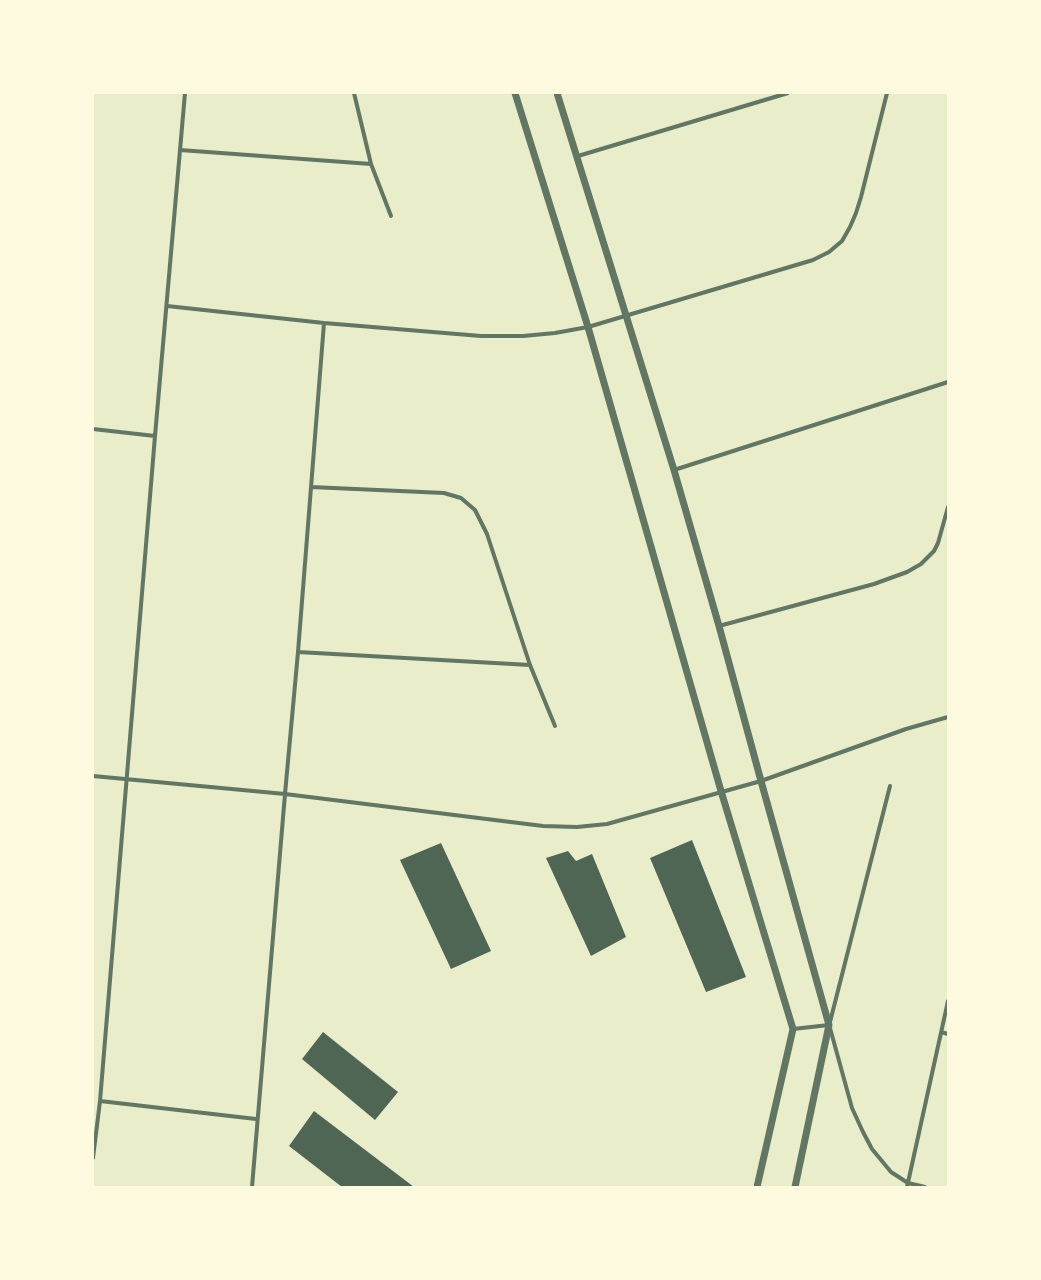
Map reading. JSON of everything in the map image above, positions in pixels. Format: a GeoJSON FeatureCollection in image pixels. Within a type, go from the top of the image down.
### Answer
{"type":"FeatureCollection","features":[{"type":"Feature","properties":{"kind":"street"},"geometry":{"type":"LineString","coordinates":[[93,1158],[100,1101],[185,93]]}},
{"type":"Feature","properties":{"kind":"street"},"geometry":{"type":"LineString","coordinates":[[354,93],[371,164],[391,216]]}},
{"type":"Feature","properties":{"kind":"street"},"geometry":{"type":"LineString","coordinates":[[515,93],[588,327],[721,791],[793,1029],[757,1187]]}},
{"type":"Feature","properties":{"kind":"street"},"geometry":{"type":"LineString","coordinates":[[557,93],[578,156],[720,626],[761,781],[852,1108],[872,1149],[891,1172],[908,1185],[925,1187]]}},
{"type":"Feature","properties":{"kind":"street"},"geometry":{"type":"LineString","coordinates":[[578,156],[788,93]]}},
{"type":"Feature","properties":{"kind":"street"},"geometry":{"type":"LineString","coordinates":[[167,306],[324,323],[481,336],[523,336],[555,333],[588,327],[625,314],[812,260],[829,252],[842,241],[856,213],[887,93]]}},
{"type":"Feature","properties":{"kind":"street"},"geometry":{"type":"LineString","coordinates":[[180,150],[371,164]]}},
{"type":"Feature","properties":{"kind":"street"},"geometry":{"type":"LineString","coordinates":[[252,1187],[256,1119],[298,652],[324,323]]}},
{"type":"Feature","properties":{"kind":"street"},"geometry":{"type":"LineString","coordinates":[[674,470],[948,382]]}},
{"type":"Feature","properties":{"kind":"street"},"geometry":{"type":"LineString","coordinates":[[93,430],[155,436]]}},
{"type":"Feature","properties":{"kind":"street"},"geometry":{"type":"LineString","coordinates":[[311,487],[444,493],[461,498],[469,504],[480,518],[487,534],[530,665],[555,726]]}},
{"type":"Feature","properties":{"kind":"street"},"geometry":{"type":"LineString","coordinates":[[720,626],[874,584],[907,572],[921,564],[934,551],[938,543],[948,507]]}},
{"type":"Feature","properties":{"kind":"street"},"geometry":{"type":"LineString","coordinates":[[298,652],[530,665]]}},
{"type":"Feature","properties":{"kind":"street"},"geometry":{"type":"LineString","coordinates":[[93,776],[285,794],[543,826],[577,827],[607,824],[761,781],[906,729],[948,716]]}},
{"type":"Feature","properties":{"kind":"street"},"geometry":{"type":"LineString","coordinates":[[795,1187],[829,1025],[890,786]]}},
{"type":"Feature","properties":{"kind":"street"},"geometry":{"type":"LineString","coordinates":[[908,1185],[948,1001]]}},
{"type":"Feature","properties":{"kind":"street"},"geometry":{"type":"LineString","coordinates":[[793,1029],[829,1025]]}},
{"type":"Feature","properties":{"kind":"street"},"geometry":{"type":"LineString","coordinates":[[941,1032],[948,1034]]}},
{"type":"Feature","properties":{"kind":"street"},"geometry":{"type":"LineString","coordinates":[[100,1101],[256,1119]]}},
{"type":"Feature","properties":{"kind":"building"},"geometry":{"type":"Polygon","coordinates":[[[692,840],[746,977],[706,992],[650,858],[692,840]]]}},
{"type":"Feature","properties":{"kind":"building"},"geometry":{"type":"Polygon","coordinates":[[[441,843],[491,951],[451,969],[400,860],[441,843]]]}},
{"type":"Feature","properties":{"kind":"building"},"geometry":{"type":"Polygon","coordinates":[[[568,851],[576,861],[592,854],[626,937],[591,956],[546,858],[568,851]]]}},
{"type":"Feature","properties":{"kind":"building"},"geometry":{"type":"Polygon","coordinates":[[[323,1032],[398,1092],[375,1120],[302,1059],[323,1032]]]}},
{"type":"Feature","properties":{"kind":"building"},"geometry":{"type":"Polygon","coordinates":[[[314,1111],[414,1187],[342,1187],[289,1146],[314,1111]]]}}]}
